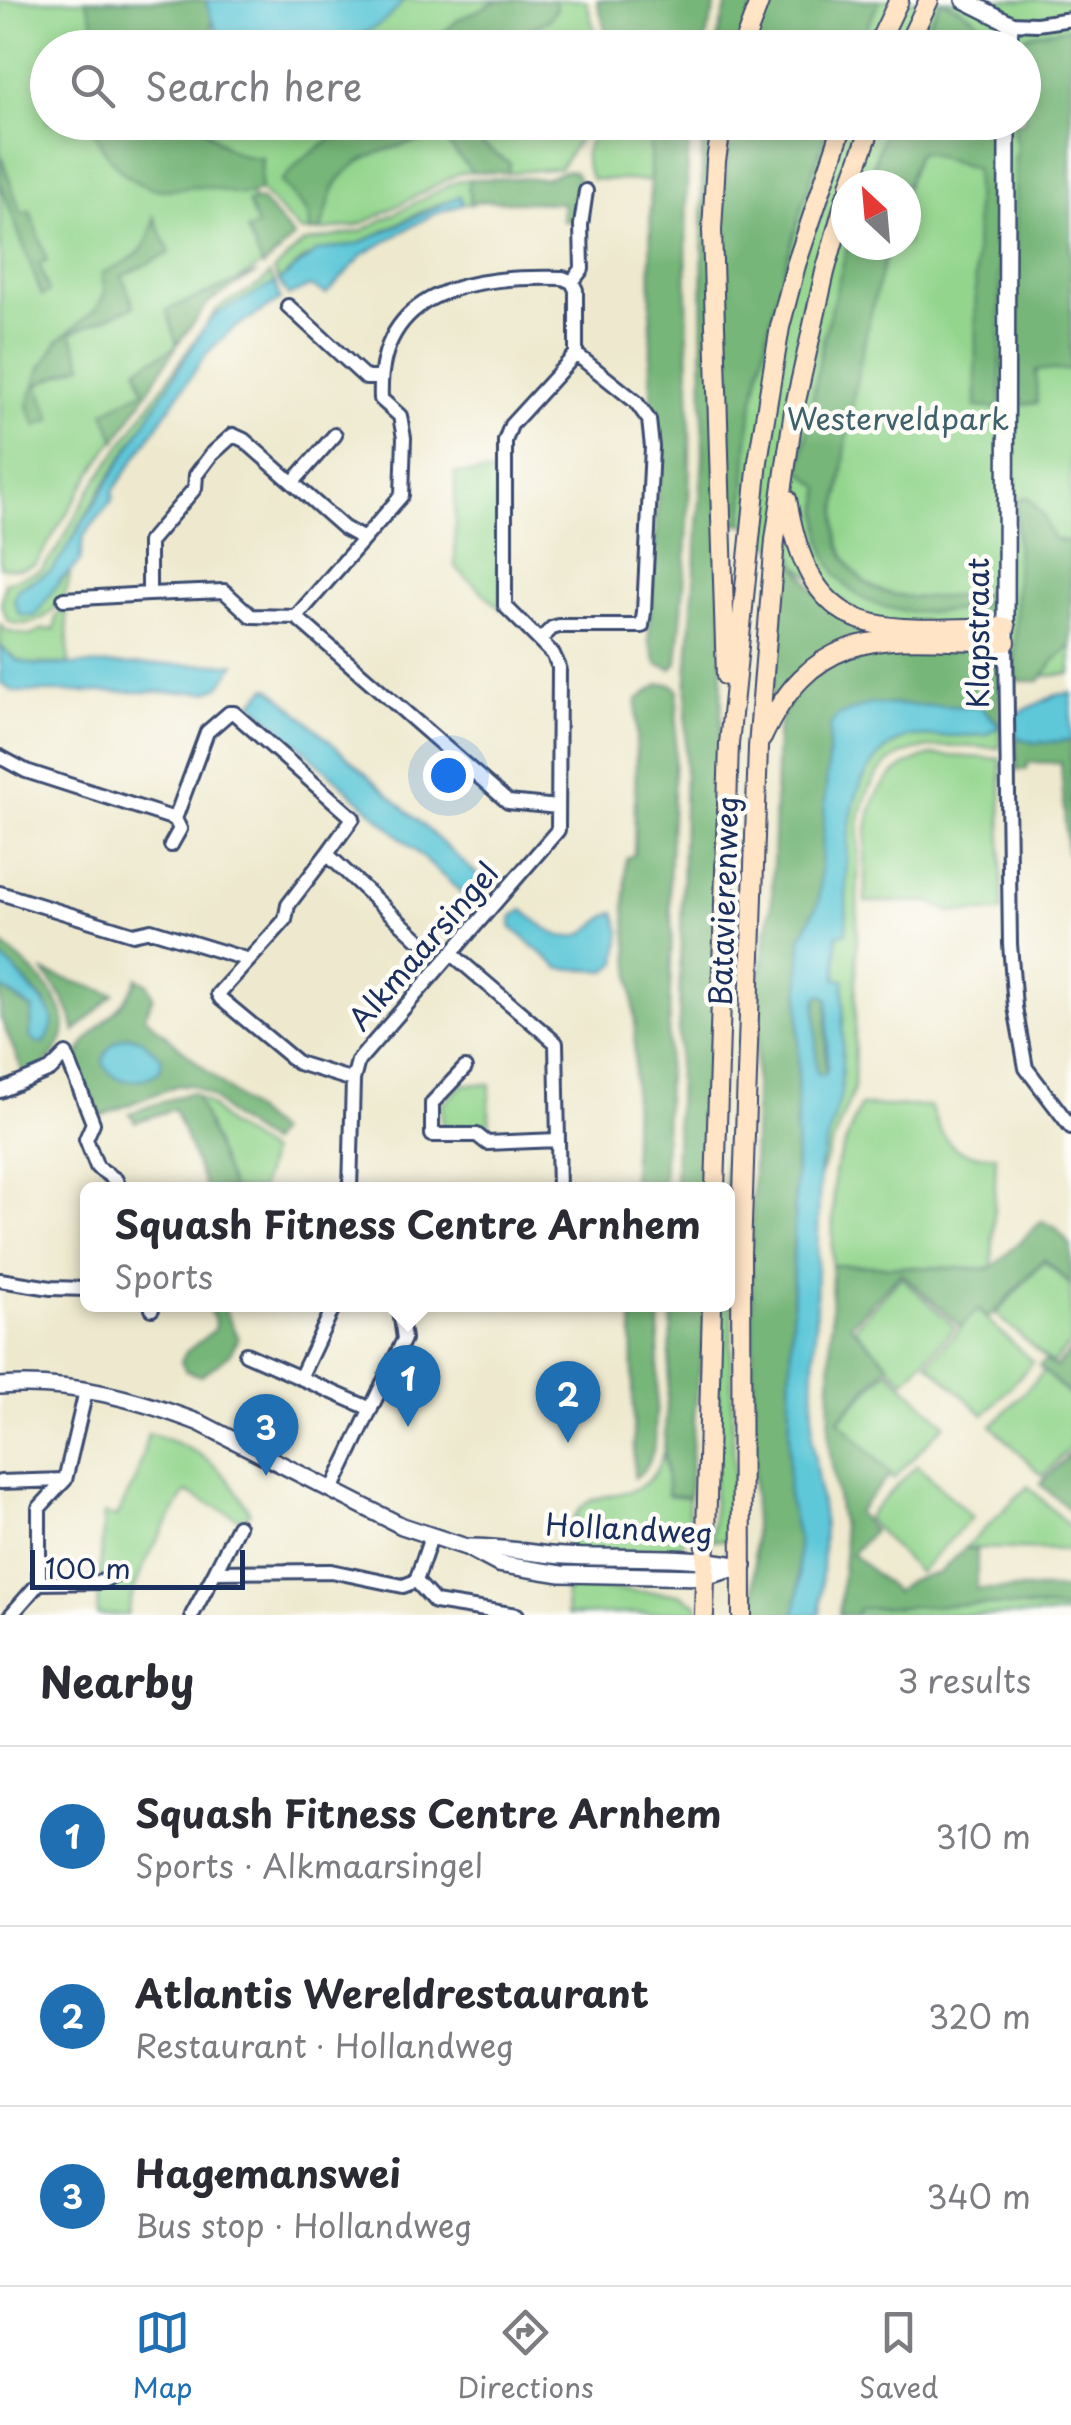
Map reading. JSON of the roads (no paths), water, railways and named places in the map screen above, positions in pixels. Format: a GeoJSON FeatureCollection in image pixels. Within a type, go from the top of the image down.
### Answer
{"type":"FeatureCollection","features":[{"type":"Feature","properties":{"kind":"main road"},"geometry":{"type":"LineString","coordinates":[[749,30],[760,0]]}},
{"type":"Feature","properties":{"kind":"main road"},"geometry":{"type":"LineString","coordinates":[[885,30],[899,0]]}},
{"type":"Feature","properties":{"kind":"main road"},"geometry":{"type":"LineString","coordinates":[[915,30],[930,0]]}},
{"type":"Feature","properties":{"kind":"main road"},"geometry":{"type":"LineString","coordinates":[[719,140],[712,230],[727,682],[734,700]]}},
{"type":"Feature","properties":{"kind":"main road","name":"Batavierenweg"},"geometry":{"type":"LineString","coordinates":[[716,1182],[729,744],[758,461],[780,328],[814,206],[838,140]]}},
{"type":"Feature","properties":{"kind":"main road"},"geometry":{"type":"LineString","coordinates":[[856,170],[867,140]]}},
{"type":"Feature","properties":{"kind":"main road","name":"Batavierenweg"},"geometry":{"type":"LineString","coordinates":[[742,1615],[741,1253],[758,747],[783,479],[808,343],[831,255]]}},
{"type":"Feature","properties":{"kind":"main road"},"geometry":{"type":"LineString","coordinates":[[783,479],[804,564],[820,591],[836,606],[884,628],[1006,634]]}},
{"type":"Feature","properties":{"kind":"main road"},"geometry":{"type":"LineString","coordinates":[[758,747],[786,694],[809,668],[840,650],[894,640],[1006,634]]}},
{"type":"Feature","properties":{"kind":"main road"},"geometry":{"type":"LineString","coordinates":[[704,1615],[712,1312]]}},
{"type":"Feature","properties":{"kind":"street"},"geometry":{"type":"LineString","coordinates":[[966,1],[1010,23],[1071,19]]}},
{"type":"Feature","properties":{"kind":"street"},"geometry":{"type":"LineString","coordinates":[[1010,23],[1010,30]]}},
{"type":"Feature","properties":{"kind":"street","name":"Klapstraat"},"geometry":{"type":"LineString","coordinates":[[1007,140],[1010,944],[1018,1037],[1026,1068],[1071,1127]]}},
{"type":"Feature","properties":{"kind":"street"},"geometry":{"type":"LineString","coordinates":[[572,282],[582,269],[586,190]]}},
{"type":"Feature","properties":{"kind":"street"},"geometry":{"type":"LineString","coordinates":[[296,617],[402,496],[400,416],[380,399],[384,350],[397,328],[421,306],[449,289],[507,277],[564,278],[576,290],[576,354],[636,402],[648,420],[652,447],[644,612],[642,626],[559,626],[540,640]]}},
{"type":"Feature","properties":{"kind":"street"},"geometry":{"type":"LineString","coordinates":[[288,306],[366,378],[380,378]]}},
{"type":"Feature","properties":{"kind":"street","name":"Alkmaarsingel"},"geometry":{"type":"LineString","coordinates":[[350,1182],[352,1080],[358,1061],[558,830],[559,667],[540,640],[505,606],[504,441],[512,425],[576,354]]}},
{"type":"Feature","properties":{"kind":"street"},"geometry":{"type":"LineString","coordinates":[[150,594],[149,542],[195,488],[196,475],[233,434],[344,528],[364,540]]}},
{"type":"Feature","properties":{"kind":"street"},"geometry":{"type":"LineString","coordinates":[[293,482],[336,435]]}},
{"type":"Feature","properties":{"kind":"street"},"geometry":{"type":"LineString","coordinates":[[64,599],[224,592],[251,616],[296,617],[508,802],[558,807]]}},
{"type":"Feature","properties":{"kind":"street"},"geometry":{"type":"LineString","coordinates":[[175,819],[207,732],[229,713],[234,713],[353,818],[288,905],[285,920],[218,994],[298,1063],[352,1080]]}},
{"type":"Feature","properties":{"kind":"street"},"geometry":{"type":"LineString","coordinates":[[0,757],[26,771],[175,819],[180,829],[171,844]]}},
{"type":"Feature","properties":{"kind":"street"},"geometry":{"type":"LineString","coordinates":[[327,854],[418,939]]}},
{"type":"Feature","properties":{"kind":"street"},"geometry":{"type":"LineString","coordinates":[[0,893],[133,934],[151,930],[249,960]]}},
{"type":"Feature","properties":{"kind":"street"},"geometry":{"type":"LineString","coordinates":[[451,953],[556,1043],[559,1182]]}},
{"type":"Feature","properties":{"kind":"street"},"geometry":{"type":"LineString","coordinates":[[0,1091],[50,1070],[66,1054],[93,1123],[86,1139],[96,1167],[115,1182]]}},
{"type":"Feature","properties":{"kind":"street"},"geometry":{"type":"LineString","coordinates":[[465,1068],[432,1102],[432,1135],[477,1135],[487,1143],[558,1140]]}},
{"type":"Feature","properties":{"kind":"street"},"geometry":{"type":"LineString","coordinates":[[0,1280],[80,1288]]}},
{"type":"Feature","properties":{"kind":"street"},"geometry":{"type":"LineString","coordinates":[[300,1378],[331,1312]]}},
{"type":"Feature","properties":{"kind":"street"},"geometry":{"type":"LineString","coordinates":[[332,1490],[404,1339],[400,1312]]}},
{"type":"Feature","properties":{"kind":"street"},"geometry":{"type":"LineString","coordinates":[[246,1354],[371,1409]]}},
{"type":"Feature","properties":{"kind":"street","name":"Hollandweg"},"geometry":{"type":"LineString","coordinates":[[0,1386],[48,1386],[150,1405],[200,1423],[402,1526],[466,1547],[703,1568],[744,1566]]}},
{"type":"Feature","properties":{"kind":"street"},"geometry":{"type":"LineString","coordinates":[[11,1615],[39,1584],[40,1508],[65,1480],[86,1391]]}},
{"type":"Feature","properties":{"kind":"street"},"geometry":{"type":"LineString","coordinates":[[0,1482],[65,1480]]}},
{"type":"Feature","properties":{"kind":"street"},"geometry":{"type":"LineString","coordinates":[[192,1615],[238,1526]]}},
{"type":"Feature","properties":{"kind":"street"},"geometry":{"type":"LineString","coordinates":[[416,1582],[432,1537]]}},
{"type":"Feature","properties":{"kind":"street"},"geometry":{"type":"LineString","coordinates":[[215,1572],[332,1571],[403,1586],[416,1582]]}},
{"type":"Feature","properties":{"kind":"street"},"geometry":{"type":"LineString","coordinates":[[39,1584],[100,1582],[118,1574]]}},
{"type":"Feature","properties":{"kind":"street"},"geometry":{"type":"LineString","coordinates":[[416,1582],[434,1609],[516,1615]]}},
{"type":"Feature","properties":{"kind":"water"},"geometry":{"type":"Polygon","coordinates":[[[206,0],[403,0],[392,15],[369,30],[217,30],[206,0]]]}},
{"type":"Feature","properties":{"kind":"water"},"geometry":{"type":"Polygon","coordinates":[[[460,196],[463,204],[432,215],[364,254],[326,294],[310,286],[288,296],[279,281],[317,251],[358,244],[460,196]]]}},
{"type":"Feature","properties":{"kind":"water"},"geometry":{"type":"Polygon","coordinates":[[[275,283],[280,300],[231,330],[207,353],[113,491],[113,499],[83,537],[80,562],[60,580],[35,616],[20,615],[14,600],[17,590],[51,571],[63,555],[207,323],[275,283]]]}},
{"type":"Feature","properties":{"kind":"water"},"geometry":{"type":"Polygon","coordinates":[[[0,646],[16,660],[35,665],[235,664],[220,686],[208,692],[14,692],[0,682],[0,646]]]}},
{"type":"Feature","properties":{"kind":"water"},"geometry":{"type":"Polygon","coordinates":[[[267,688],[481,878],[473,895],[467,898],[252,703],[267,688]]]}},
{"type":"Feature","properties":{"kind":"water"},"geometry":{"type":"Polygon","coordinates":[[[1071,693],[1071,740],[1036,743],[1016,737],[1016,714],[1056,695],[1071,693]]]}},
{"type":"Feature","properties":{"kind":"water"},"geometry":{"type":"Polygon","coordinates":[[[870,704],[981,707],[1000,726],[986,735],[907,737],[884,751],[867,771],[850,822],[846,933],[837,934],[836,979],[844,980],[841,1094],[820,1165],[812,1437],[824,1527],[820,1615],[795,1615],[798,1539],[788,1495],[801,938],[819,901],[830,726],[837,716],[870,704]],[[818,996],[816,1003],[816,1068],[818,1074],[824,1075],[827,1070],[828,999],[818,996]]]}},
{"type":"Feature","properties":{"kind":"water"},"geometry":{"type":"Polygon","coordinates":[[[523,910],[545,928],[569,937],[578,936],[615,912],[621,932],[617,963],[607,971],[559,968],[511,927],[513,916],[523,910]]]}},
{"type":"Feature","properties":{"kind":"water"},"geometry":{"type":"Polygon","coordinates":[[[0,958],[50,1011],[52,1024],[45,1042],[38,1043],[30,1037],[33,1009],[0,987],[0,958]]]}},
{"type":"Feature","properties":{"kind":"water"},"geometry":{"type":"Polygon","coordinates":[[[130,1036],[142,1040],[162,1058],[160,1071],[128,1080],[108,1070],[103,1062],[109,1048],[130,1036]]]}},
{"type":"Feature","properties":{"kind":"place","name":"Squash Fitness Centre Arnhem"},"geometry":{"type":"Point","coordinates":[408,1427]}},
{"type":"Feature","properties":{"kind":"place","name":"Atlantis Wereldrestaurant"},"geometry":{"type":"Point","coordinates":[568,1443]}},
{"type":"Feature","properties":{"kind":"place","name":"Hagemanswei"},"geometry":{"type":"Point","coordinates":[266,1476]}},
{"type":"Feature","properties":{"kind":"park label","name":"Westerveldpark"},"geometry":{"type":"Point","coordinates":[898,420]}}]}
